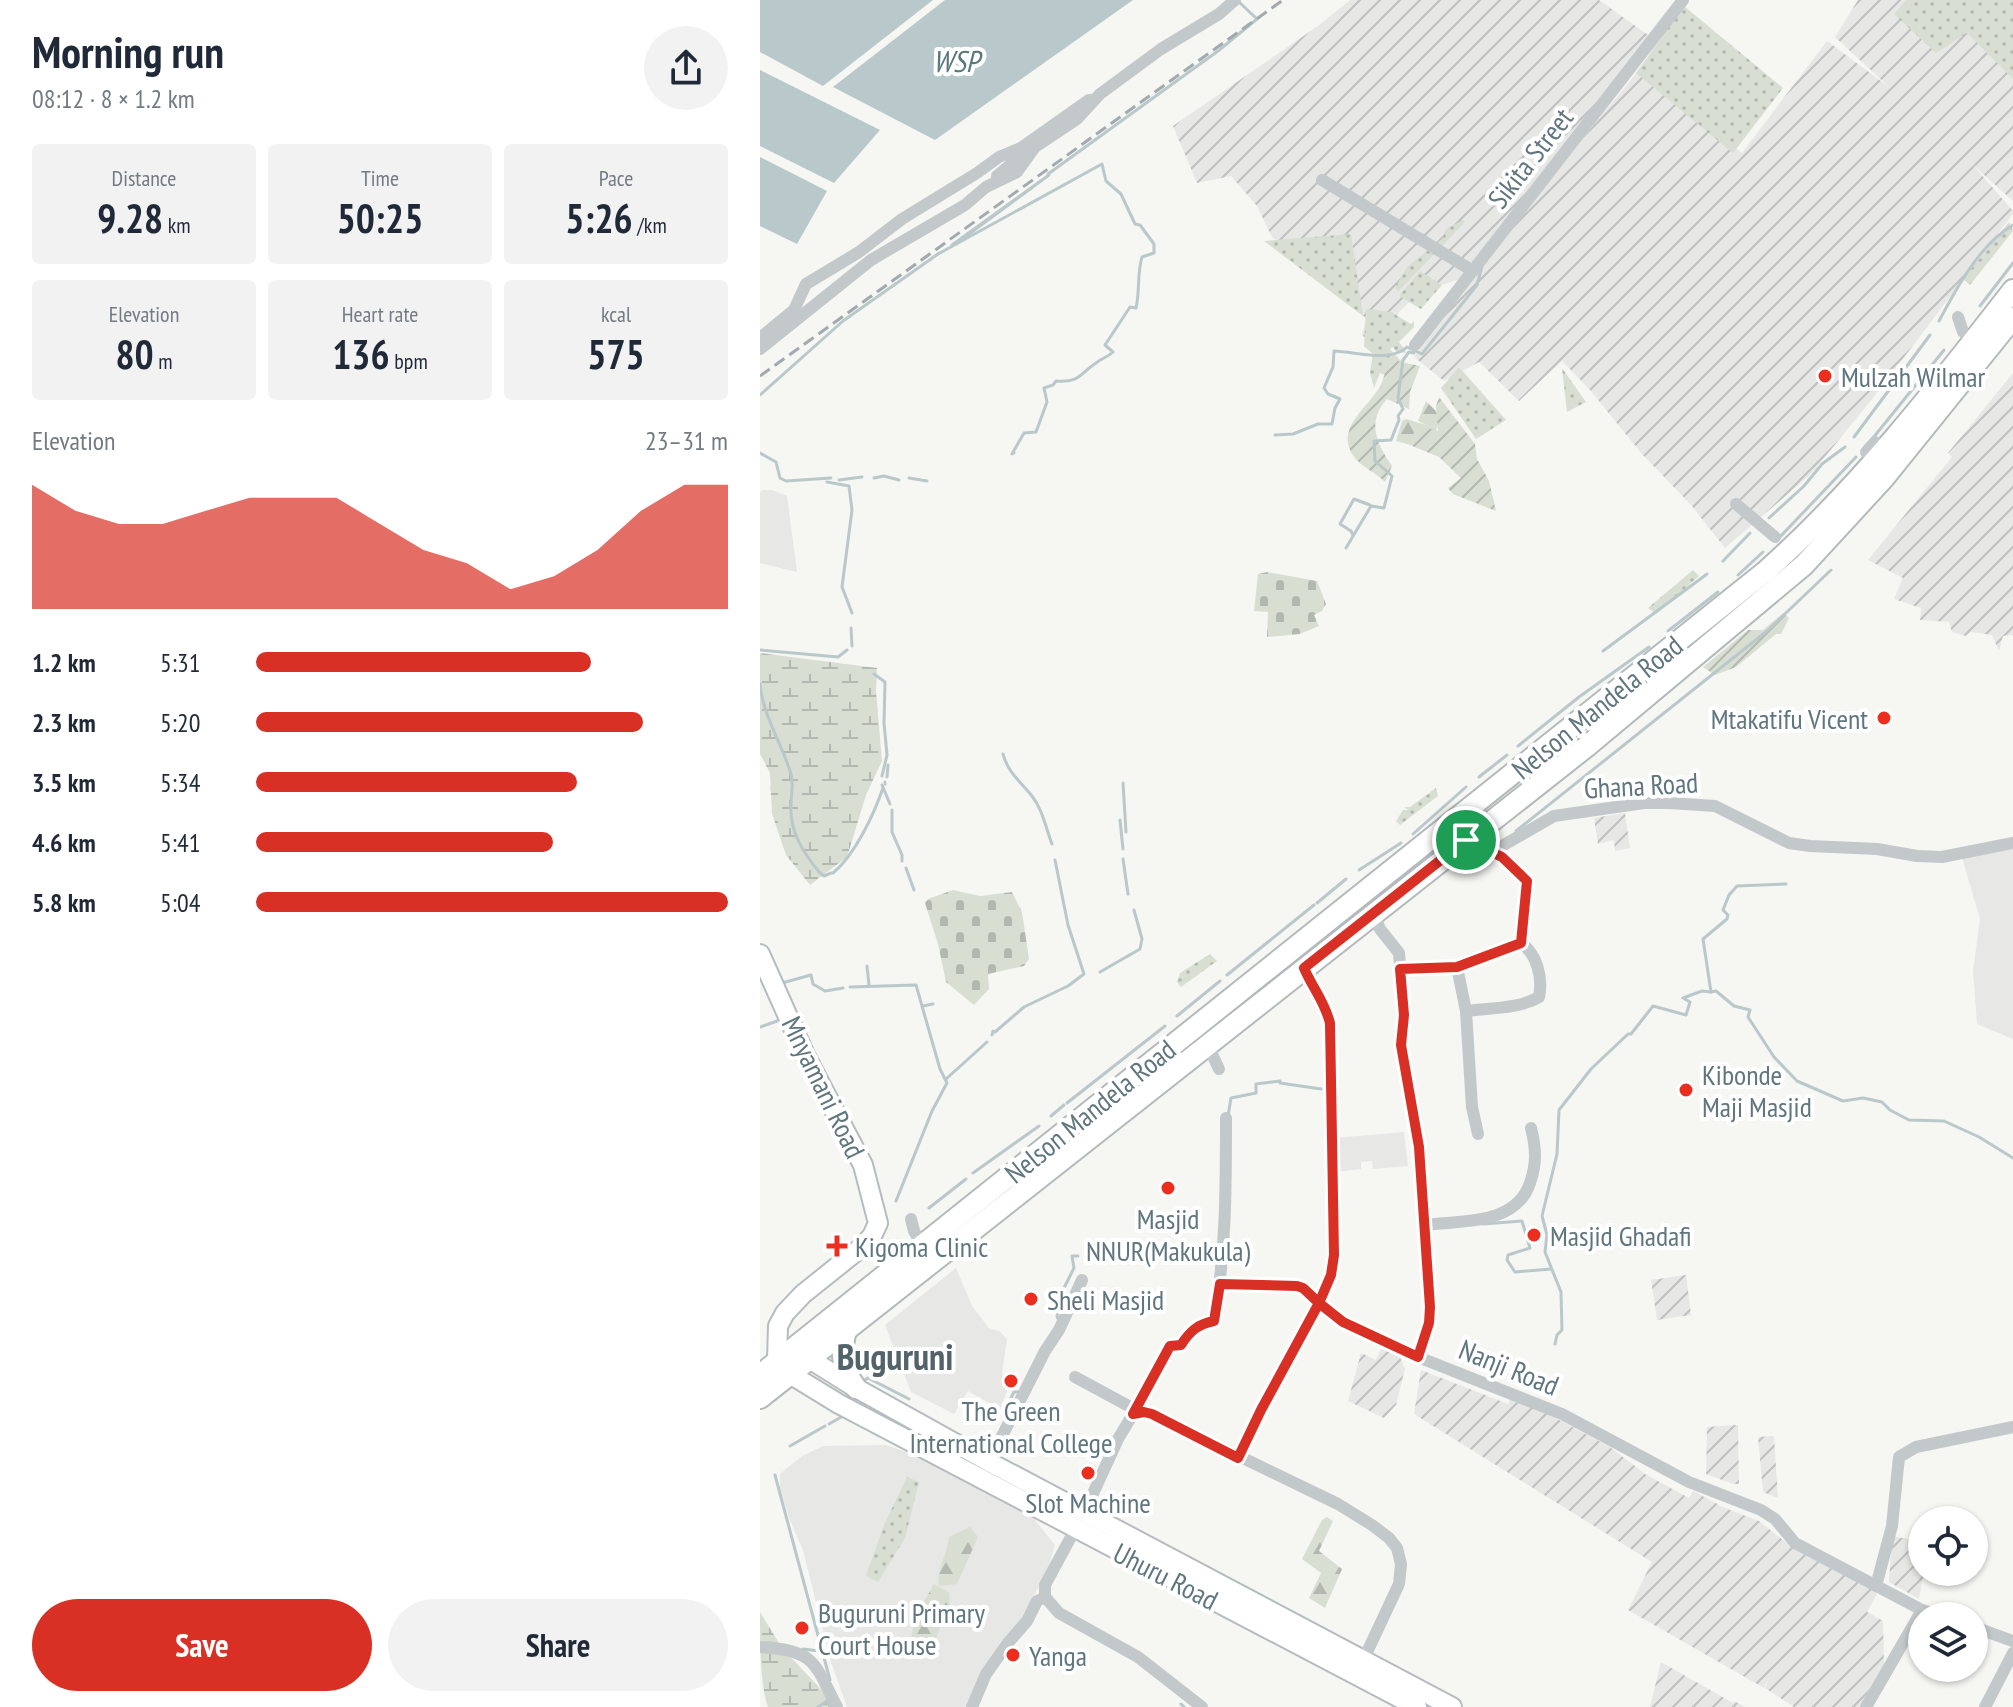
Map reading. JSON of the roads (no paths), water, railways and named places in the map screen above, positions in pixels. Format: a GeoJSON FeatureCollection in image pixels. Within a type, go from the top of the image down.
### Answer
{"type":"FeatureCollection","features":[{"type":"Feature","properties":{"kind":"main road","name":"Nelson Mandela Road"},"geometry":{"type":"LineString","coordinates":[[793,1348],[1623,687],[1788,551],[1871,464],[2013,290]]}},
{"type":"Feature","properties":{"kind":"main road","name":"Nelson Mandela Road"},"geometry":{"type":"LineString","coordinates":[[793,1348],[847,1327],[1586,747],[1804,565],[1884,478],[2013,318]]}},
{"type":"Feature","properties":{"kind":"main road","name":"Mnyamani Road"},"geometry":{"type":"LineString","coordinates":[[760,954],[806,1057],[862,1162],[878,1223],[872,1236],[854,1255],[793,1304],[778,1326],[793,1348]]}},
{"type":"Feature","properties":{"kind":"main road"},"geometry":{"type":"LineString","coordinates":[[847,1327],[841,1350],[845,1371],[856,1388]]}},
{"type":"Feature","properties":{"kind":"main road"},"geometry":{"type":"LineString","coordinates":[[760,1398],[784,1367],[793,1348]]}},
{"type":"Feature","properties":{"kind":"main road"},"geometry":{"type":"LineString","coordinates":[[760,1375],[784,1367],[793,1348]]}},
{"type":"Feature","properties":{"kind":"main road","name":"Uhuru Road"},"geometry":{"type":"LineString","coordinates":[[793,1348],[856,1388],[1085,1511],[1359,1668],[1417,1707]]}},
{"type":"Feature","properties":{"kind":"main road","name":"Uhuru Road"},"geometry":{"type":"LineString","coordinates":[[784,1367],[839,1404],[1076,1529],[1359,1668],[1414,1687],[1445,1703]]}},
{"type":"Feature","properties":{"kind":"street"},"geometry":{"type":"LineString","coordinates":[[760,338],[794,310],[806,284],[859,252],[902,219],[999,157],[1021,148],[1161,49],[1219,14],[1235,0]]}},
{"type":"Feature","properties":{"kind":"street","name":"Sikita Street"},"geometry":{"type":"LineString","coordinates":[[1415,345],[1683,0]]}},
{"type":"Feature","properties":{"kind":"street"},"geometry":{"type":"LineString","coordinates":[[986,187],[1017,172],[1035,147],[1077,119],[1100,94]]}},
{"type":"Feature","properties":{"kind":"street"},"geometry":{"type":"LineString","coordinates":[[760,349],[871,260],[965,205],[1014,162],[1021,148]]}},
{"type":"Feature","properties":{"kind":"street"},"geometry":{"type":"LineString","coordinates":[[1322,180],[1473,271]]}},
{"type":"Feature","properties":{"kind":"street"},"geometry":{"type":"LineString","coordinates":[[1958,317],[1963,332]]}},
{"type":"Feature","properties":{"kind":"street"},"geometry":{"type":"LineString","coordinates":[[1736,504],[1775,537]]}},
{"type":"Feature","properties":{"kind":"street","name":"Ghana Road"},"geometry":{"type":"LineString","coordinates":[[1495,851],[1554,816],[1644,803],[1715,806],[1789,843],[1810,846],[1877,849],[1942,857],[2013,843]]}},
{"type":"Feature","properties":{"kind":"street"},"geometry":{"type":"LineString","coordinates":[[1492,837],[1495,851]]}},
{"type":"Feature","properties":{"kind":"street"},"geometry":{"type":"LineString","coordinates":[[1466,840],[1495,851],[1527,881],[1521,943]]}},
{"type":"Feature","properties":{"kind":"street"},"geometry":{"type":"LineString","coordinates":[[1362,894],[1381,907],[1380,929],[1399,953],[1404,1015],[1401,1045],[1419,1147],[1430,1307],[1429,1323],[1418,1357]]}},
{"type":"Feature","properties":{"kind":"street"},"geometry":{"type":"LineString","coordinates":[[1400,969],[1457,967],[1521,943]]}},
{"type":"Feature","properties":{"kind":"street"},"geometry":{"type":"LineString","coordinates":[[1466,1011],[1514,1005],[1539,997],[1541,987],[1537,964],[1528,948],[1521,943]]}},
{"type":"Feature","properties":{"kind":"street"},"geometry":{"type":"LineString","coordinates":[[1457,967],[1466,1011],[1472,1107],[1478,1134]]}},
{"type":"Feature","properties":{"kind":"street"},"geometry":{"type":"LineString","coordinates":[[1238,1458],[1319,1303],[1331,1275],[1334,1255],[1330,1023],[1324,1000],[1312,987],[1304,968]]}},
{"type":"Feature","properties":{"kind":"street"},"geometry":{"type":"LineString","coordinates":[[1212,1054],[1219,1069]]}},
{"type":"Feature","properties":{"kind":"street"},"geometry":{"type":"LineString","coordinates":[[1202,1707],[1138,1657],[1059,1613],[1045,1597],[1045,1585],[1085,1511],[1115,1444],[1170,1346],[1181,1345],[1201,1323],[1214,1321],[1226,1219],[1226,1118]]}},
{"type":"Feature","properties":{"kind":"street"},"geometry":{"type":"LineString","coordinates":[[1426,1225],[1499,1215],[1516,1208],[1526,1196],[1535,1170],[1536,1149],[1531,1128]]}},
{"type":"Feature","properties":{"kind":"street"},"geometry":{"type":"LineString","coordinates":[[911,1219],[922,1245]]}},
{"type":"Feature","properties":{"kind":"street"},"geometry":{"type":"LineString","coordinates":[[989,1462],[1082,1280]]}},
{"type":"Feature","properties":{"kind":"street","name":"Nanji Road"},"geometry":{"type":"LineString","coordinates":[[1220,1284],[1303,1288],[1343,1322],[1418,1357],[1562,1414],[1689,1482],[1761,1510],[1775,1519],[1795,1543],[1908,1603]]}},
{"type":"Feature","properties":{"kind":"street"},"geometry":{"type":"LineString","coordinates":[[1075,1377],[1134,1412],[1152,1414],[1338,1504],[1372,1525],[1397,1548],[1401,1564],[1399,1584],[1359,1668]]}},
{"type":"Feature","properties":{"kind":"street"},"geometry":{"type":"LineString","coordinates":[[1876,1586],[1892,1526],[1899,1457],[1916,1447],[2013,1427]]}},
{"type":"Feature","properties":{"kind":"street"},"geometry":{"type":"LineString","coordinates":[[972,1707],[986,1674],[1027,1621],[1037,1601],[1045,1597]]}},
{"type":"Feature","properties":{"kind":"street"},"geometry":{"type":"LineString","coordinates":[[1988,1632],[2013,1641]]}},
{"type":"Feature","properties":{"kind":"street"},"geometry":{"type":"LineString","coordinates":[[1866,1707],[1908,1634]]}},
{"type":"Feature","properties":{"kind":"street"},"geometry":{"type":"LineString","coordinates":[[760,1647],[781,1648],[806,1655],[814,1663],[835,1702],[821,1707]]}},
{"type":"Feature","properties":{"kind":"street"},"geometry":{"type":"LineString","coordinates":[[1985,1707],[2013,1653]]}},
{"type":"Feature","properties":{"kind":"water","name":"WSP"},"geometry":{"type":"Polygon","coordinates":[[[760,0],[933,0],[823,86],[760,52],[760,0]]]}},
{"type":"Feature","properties":{"kind":"water","name":"WSP"},"geometry":{"type":"Polygon","coordinates":[[[945,0],[1133,0],[935,140],[833,87],[945,0]]]}},
{"type":"Feature","properties":{"kind":"water"},"geometry":{"type":"Polygon","coordinates":[[[760,70],[880,130],[834,183],[760,146],[760,70]]]}},
{"type":"Feature","properties":{"kind":"water"},"geometry":{"type":"Polygon","coordinates":[[[760,157],[827,191],[797,244],[760,226],[760,157]]]}},
{"type":"Feature","properties":{"kind":"waterway"},"geometry":{"type":"LineString","coordinates":[[1048,174],[1218,51],[1257,19],[1239,2]]}},
{"type":"Feature","properties":{"kind":"waterway"},"geometry":{"type":"LineString","coordinates":[[938,254],[1102,164],[1106,181],[1121,194],[1135,224],[1140,225],[1154,244],[1154,253],[1142,257],[1136,308],[1130,307],[1105,345],[1113,352],[1075,379],[1056,381],[1044,388],[1047,402],[1036,432],[1024,433],[1014,453]]}},
{"type":"Feature","properties":{"kind":"waterway"},"geometry":{"type":"LineString","coordinates":[[952,245],[1049,175],[965,237]]}},
{"type":"Feature","properties":{"kind":"waterway"},"geometry":{"type":"LineString","coordinates":[[1939,321],[1980,255],[2013,225]]}},
{"type":"Feature","properties":{"kind":"waterway"},"geometry":{"type":"LineString","coordinates":[[760,395],[843,321],[938,254]]}},
{"type":"Feature","properties":{"kind":"waterway"},"geometry":{"type":"LineString","coordinates":[[1980,306],[2013,263]]}},
{"type":"Feature","properties":{"kind":"waterway"},"geometry":{"type":"LineString","coordinates":[[1275,435],[1293,434],[1318,424],[1332,424],[1340,399],[1328,394],[1324,388],[1333,367],[1334,351],[1383,356],[1407,347],[1422,354],[1477,285],[1482,266]]}},
{"type":"Feature","properties":{"kind":"waterway"},"geometry":{"type":"LineString","coordinates":[[1854,437],[1930,335]]}},
{"type":"Feature","properties":{"kind":"waterway"},"geometry":{"type":"LineString","coordinates":[[1873,438],[1944,350]]}},
{"type":"Feature","properties":{"kind":"waterway"},"geometry":{"type":"LineString","coordinates":[[1346,548],[1371,506],[1384,508],[1392,476],[1375,461],[1374,441],[1391,440],[1403,409],[1398,398],[1403,360],[1409,352],[1414,353]]}},
{"type":"Feature","properties":{"kind":"waterway"},"geometry":{"type":"LineString","coordinates":[[1769,518],[1804,486],[1822,464],[1845,447]]}},
{"type":"Feature","properties":{"kind":"waterway"},"geometry":{"type":"LineString","coordinates":[[760,453],[776,462],[780,478],[786,481],[831,478]]}},
{"type":"Feature","properties":{"kind":"waterway"},"geometry":{"type":"LineString","coordinates":[[1779,538],[1856,457]]}},
{"type":"Feature","properties":{"kind":"waterway"},"geometry":{"type":"LineString","coordinates":[[874,478],[884,476],[899,480]]}},
{"type":"Feature","properties":{"kind":"waterway"},"geometry":{"type":"LineString","coordinates":[[839,480],[862,477]]}},
{"type":"Feature","properties":{"kind":"waterway"},"geometry":{"type":"LineString","coordinates":[[909,478],[927,481]]}},
{"type":"Feature","properties":{"kind":"waterway"},"geometry":{"type":"LineString","coordinates":[[827,482],[849,486],[852,510],[842,587],[852,613]]}},
{"type":"Feature","properties":{"kind":"waterway"},"geometry":{"type":"LineString","coordinates":[[1353,535],[1340,524],[1354,499],[1370,505]]}},
{"type":"Feature","properties":{"kind":"waterway"},"geometry":{"type":"LineString","coordinates":[[1723,561],[1750,533]]}},
{"type":"Feature","properties":{"kind":"waterway"},"geometry":{"type":"LineString","coordinates":[[1738,575],[1763,552]]}},
{"type":"Feature","properties":{"kind":"waterway"},"geometry":{"type":"LineString","coordinates":[[1516,831],[1767,631],[1831,570]]}},
{"type":"Feature","properties":{"kind":"waterway"},"geometry":{"type":"LineString","coordinates":[[1603,651],[1707,574]]}},
{"type":"Feature","properties":{"kind":"waterway"},"geometry":{"type":"LineString","coordinates":[[1668,631],[1718,592]]}},
{"type":"Feature","properties":{"kind":"waterway"},"geometry":{"type":"LineString","coordinates":[[851,628],[852,646]]}},
{"type":"Feature","properties":{"kind":"waterway"},"geometry":{"type":"LineString","coordinates":[[1518,746],[1649,647]]}},
{"type":"Feature","properties":{"kind":"waterway"},"geometry":{"type":"LineString","coordinates":[[760,650],[838,657],[847,650]]}},
{"type":"Feature","properties":{"kind":"waterway"},"geometry":{"type":"LineString","coordinates":[[874,674],[885,682],[887,755],[882,776]]}},
{"type":"Feature","properties":{"kind":"waterway"},"geometry":{"type":"LineString","coordinates":[[760,684],[765,708],[791,774],[791,815],[795,833],[820,873],[824,876],[831,873]]}},
{"type":"Feature","properties":{"kind":"waterway"},"geometry":{"type":"LineString","coordinates":[[1003,754],[1011,772],[1036,801],[1052,844]]}},
{"type":"Feature","properties":{"kind":"waterway"},"geometry":{"type":"LineString","coordinates":[[1479,777],[1507,755]]}},
{"type":"Feature","properties":{"kind":"waterway"},"geometry":{"type":"LineString","coordinates":[[887,777],[888,765]]}},
{"type":"Feature","properties":{"kind":"waterway"},"geometry":{"type":"LineString","coordinates":[[1123,783],[1126,832]]}},
{"type":"Feature","properties":{"kind":"waterway"},"geometry":{"type":"LineString","coordinates":[[882,785],[890,804]]}},
{"type":"Feature","properties":{"kind":"waterway"},"geometry":{"type":"LineString","coordinates":[[1413,834],[1466,787]]}},
{"type":"Feature","properties":{"kind":"waterway"},"geometry":{"type":"LineString","coordinates":[[833,873],[856,845],[883,788]]}},
{"type":"Feature","properties":{"kind":"waterway"},"geometry":{"type":"LineString","coordinates":[[892,810],[892,832],[902,861]]}},
{"type":"Feature","properties":{"kind":"waterway"},"geometry":{"type":"LineString","coordinates":[[1120,820],[1123,849]]}},
{"type":"Feature","properties":{"kind":"waterway"},"geometry":{"type":"LineString","coordinates":[[1359,870],[1401,843]]}},
{"type":"Feature","properties":{"kind":"waterway"},"geometry":{"type":"LineString","coordinates":[[1123,859],[1128,894]]}},
{"type":"Feature","properties":{"kind":"waterway"},"geometry":{"type":"LineString","coordinates":[[992,1035],[1024,1007],[1068,986],[1084,974],[1068,925],[1055,860]]}},
{"type":"Feature","properties":{"kind":"waterway"},"geometry":{"type":"LineString","coordinates":[[906,868],[914,890]]}},
{"type":"Feature","properties":{"kind":"waterway"},"geometry":{"type":"LineString","coordinates":[[1317,903],[1346,879]]}},
{"type":"Feature","properties":{"kind":"waterway"},"geometry":{"type":"LineString","coordinates":[[1786,884],[1737,886],[1729,895],[1723,910],[1728,915],[1727,919],[1703,939],[1711,992],[1716,991],[1734,1006],[1750,1010],[1748,1017],[1774,1057],[1797,1081],[1843,1101],[1863,1098],[1882,1102],[1909,1120],[1944,1121],[1979,1137],[2013,1158]]}},
{"type":"Feature","properties":{"kind":"waterway"},"geometry":{"type":"LineString","coordinates":[[1227,975],[1314,905]]}},
{"type":"Feature","properties":{"kind":"waterway"},"geometry":{"type":"LineString","coordinates":[[1100,972],[1140,949],[1142,939],[1134,910]]}},
{"type":"Feature","properties":{"kind":"waterway"},"geometry":{"type":"LineString","coordinates":[[867,966],[869,985]]}},
{"type":"Feature","properties":{"kind":"waterway"},"geometry":{"type":"LineString","coordinates":[[782,983],[811,975],[813,984],[825,991],[843,988]]}},
{"type":"Feature","properties":{"kind":"waterway"},"geometry":{"type":"LineString","coordinates":[[1177,1016],[1220,981]]}},
{"type":"Feature","properties":{"kind":"waterway"},"geometry":{"type":"LineString","coordinates":[[850,987],[916,985],[940,1069],[947,1083],[932,1111],[896,1201]]}},
{"type":"Feature","properties":{"kind":"waterway"},"geometry":{"type":"LineString","coordinates":[[1555,1344],[1562,1330],[1561,1292],[1545,1252],[1547,1235],[1542,1216],[1557,1154],[1559,1110],[1591,1069],[1631,1034],[1653,1006],[1686,1015],[1690,1002],[1683,998],[1702,991],[1711,992]]}},
{"type":"Feature","properties":{"kind":"waterway"},"geometry":{"type":"LineString","coordinates":[[923,1006],[933,1004]]}},
{"type":"Feature","properties":{"kind":"waterway"},"geometry":{"type":"LineString","coordinates":[[760,1027],[780,1020]]}},
{"type":"Feature","properties":{"kind":"waterway"},"geometry":{"type":"LineString","coordinates":[[1067,1103],[1165,1026]]}},
{"type":"Feature","properties":{"kind":"waterway"},"geometry":{"type":"LineString","coordinates":[[946,1079],[987,1042]]}},
{"type":"Feature","properties":{"kind":"waterway"},"geometry":{"type":"LineString","coordinates":[[1228,1116],[1231,1098],[1256,1093],[1256,1084],[1280,1081],[1321,1089]]}},
{"type":"Feature","properties":{"kind":"waterway"},"geometry":{"type":"LineString","coordinates":[[1051,1116],[1064,1105]]}},
{"type":"Feature","properties":{"kind":"waterway"},"geometry":{"type":"LineString","coordinates":[[973,1173],[1039,1126]]}},
{"type":"Feature","properties":{"kind":"waterway"},"geometry":{"type":"LineString","coordinates":[[929,1208],[966,1179]]}},
{"type":"Feature","properties":{"kind":"waterway"},"geometry":{"type":"LineString","coordinates":[[1483,1224],[1522,1221],[1530,1248],[1508,1255],[1507,1260],[1515,1272],[1551,1269]]}},
{"type":"Feature","properties":{"kind":"waterway"},"geometry":{"type":"LineString","coordinates":[[1059,1321],[1057,1316],[1066,1293],[1063,1290],[1074,1268],[1072,1256],[1078,1256]]}},
{"type":"Feature","properties":{"kind":"waterway"},"geometry":{"type":"LineString","coordinates":[[863,1381],[868,1378],[909,1399]]}},
{"type":"Feature","properties":{"kind":"waterway"},"geometry":{"type":"LineString","coordinates":[[1004,1412],[1014,1392],[1019,1392]]}},
{"type":"Feature","properties":{"kind":"waterway"},"geometry":{"type":"LineString","coordinates":[[829,1424],[843,1416]]}},
{"type":"Feature","properties":{"kind":"waterway"},"geometry":{"type":"LineString","coordinates":[[790,1446],[825,1426]]}},
{"type":"Feature","properties":{"kind":"waterway"},"geometry":{"type":"LineString","coordinates":[[775,1475],[830,1680]]}},
{"type":"Feature","properties":{"kind":"waterway"},"geometry":{"type":"LineString","coordinates":[[803,1649],[819,1651]]}},
{"type":"Feature","properties":{"kind":"waterway"},"geometry":{"type":"LineString","coordinates":[[818,1707],[827,1701],[830,1707]]}},
{"type":"Feature","properties":{"kind":"waterway"},"geometry":{"type":"LineString","coordinates":[[1181,1704],[1184,1707]]}},
{"type":"Feature","properties":{"kind":"railway"},"geometry":{"type":"LineString","coordinates":[[760,376],[1283,0]]}},
{"type":"Feature","properties":{"kind":"place","name":"Mulzah Wilmar"},"geometry":{"type":"Point","coordinates":[1825,376]}},
{"type":"Feature","properties":{"kind":"place","name":"Mtakatifu Vicent"},"geometry":{"type":"Point","coordinates":[1884,718]}},
{"type":"Feature","properties":{"kind":"place","name":"Kibonde Maji Masjid"},"geometry":{"type":"Point","coordinates":[1686,1090]}},
{"type":"Feature","properties":{"kind":"place","name":"Masjid NNUR(Makukula)"},"geometry":{"type":"Point","coordinates":[1168,1188]}},
{"type":"Feature","properties":{"kind":"place","name":"Masjid Ghadafi"},"geometry":{"type":"Point","coordinates":[1534,1235]}},
{"type":"Feature","properties":{"kind":"place","name":"Kigoma Clinic"},"geometry":{"type":"Point","coordinates":[837,1246]}},
{"type":"Feature","properties":{"kind":"place","name":"Sheli Masjid"},"geometry":{"type":"Point","coordinates":[1031,1299]}},
{"type":"Feature","properties":{"kind":"place","name":"The Green International College"},"geometry":{"type":"Point","coordinates":[1011,1381]}},
{"type":"Feature","properties":{"kind":"place","name":"Slot Machine"},"geometry":{"type":"Point","coordinates":[1088,1473]}},
{"type":"Feature","properties":{"kind":"place","name":"Buguruni Primary Court House"},"geometry":{"type":"Point","coordinates":[802,1628]}},
{"type":"Feature","properties":{"kind":"place","name":"Yanga"},"geometry":{"type":"Point","coordinates":[1013,1655]}},
{"type":"Feature","properties":{"kind":"district","name":"Buguruni"},"geometry":{"type":"Point","coordinates":[895,1356]}}]}
